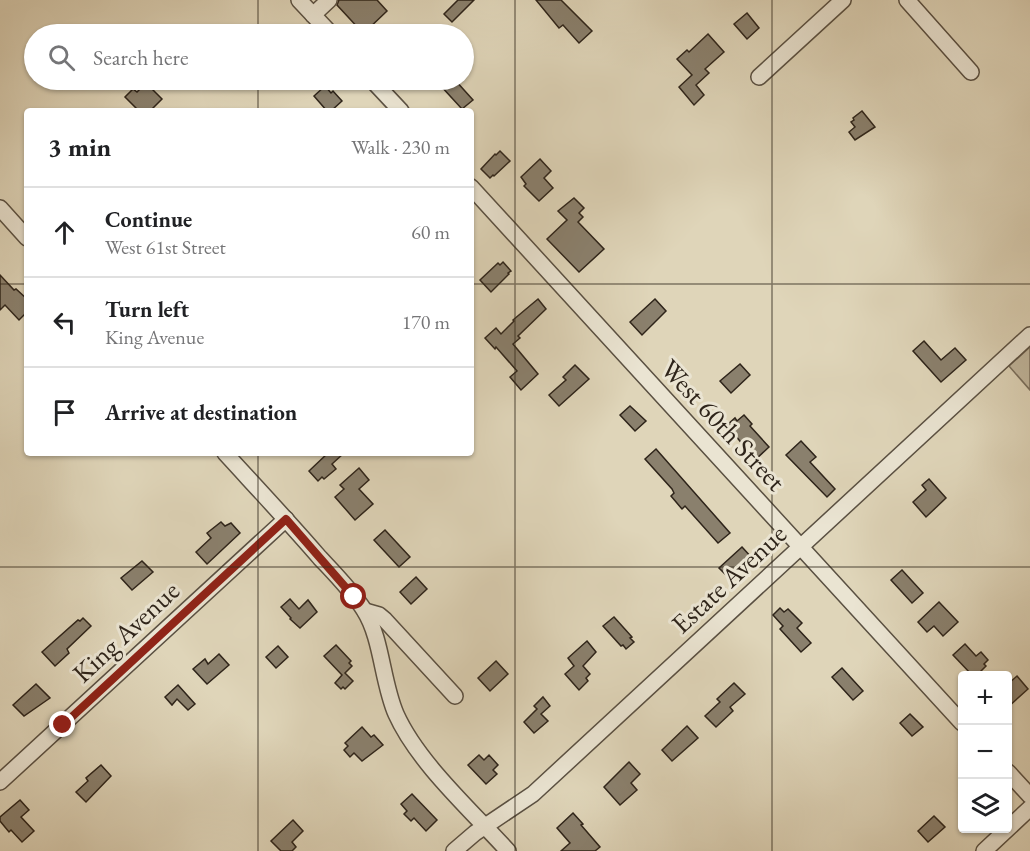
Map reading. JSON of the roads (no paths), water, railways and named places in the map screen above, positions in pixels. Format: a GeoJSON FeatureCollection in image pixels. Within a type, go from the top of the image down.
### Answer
{"type":"FeatureCollection","features":[{"type":"Feature","properties":{"kind":"street"},"geometry":{"type":"LineString","coordinates":[[299,0],[322,24]]}},
{"type":"Feature","properties":{"kind":"street"},"geometry":{"type":"LineString","coordinates":[[313,15],[330,0]]}},
{"type":"Feature","properties":{"kind":"street"},"geometry":{"type":"LineString","coordinates":[[759,76],[843,0]]}},
{"type":"Feature","properties":{"kind":"street"},"geometry":{"type":"LineString","coordinates":[[907,0],[971,72]]}},
{"type":"Feature","properties":{"kind":"street"},"geometry":{"type":"LineString","coordinates":[[381,90],[398,108]]}},
{"type":"Feature","properties":{"kind":"street","name":"West 60th Street"},"geometry":{"type":"LineString","coordinates":[[474,190],[958,718]]}},
{"type":"Feature","properties":{"kind":"street"},"geometry":{"type":"LineString","coordinates":[[0,208],[24,235]]}},
{"type":"Feature","properties":{"kind":"street","name":"Estate Avenue"},"geometry":{"type":"LineString","coordinates":[[454,851],[470,836],[533,794],[1030,334]]}},
{"type":"Feature","properties":{"kind":"street"},"geometry":{"type":"LineString","coordinates":[[228,456],[286,519],[365,611],[379,648],[387,689],[404,729],[426,761],[508,851]]}},
{"type":"Feature","properties":{"kind":"street","name":"King Avenue"},"geometry":{"type":"LineString","coordinates":[[0,782],[286,519]]}},
{"type":"Feature","properties":{"kind":"street"},"geometry":{"type":"LineString","coordinates":[[365,611],[379,615],[385,620],[455,696]]}},
{"type":"Feature","properties":{"kind":"street"},"geometry":{"type":"LineString","coordinates":[[1012,776],[1030,796]]}},
{"type":"Feature","properties":{"kind":"street"},"geometry":{"type":"LineString","coordinates":[[984,851],[1030,808]]}}]}
